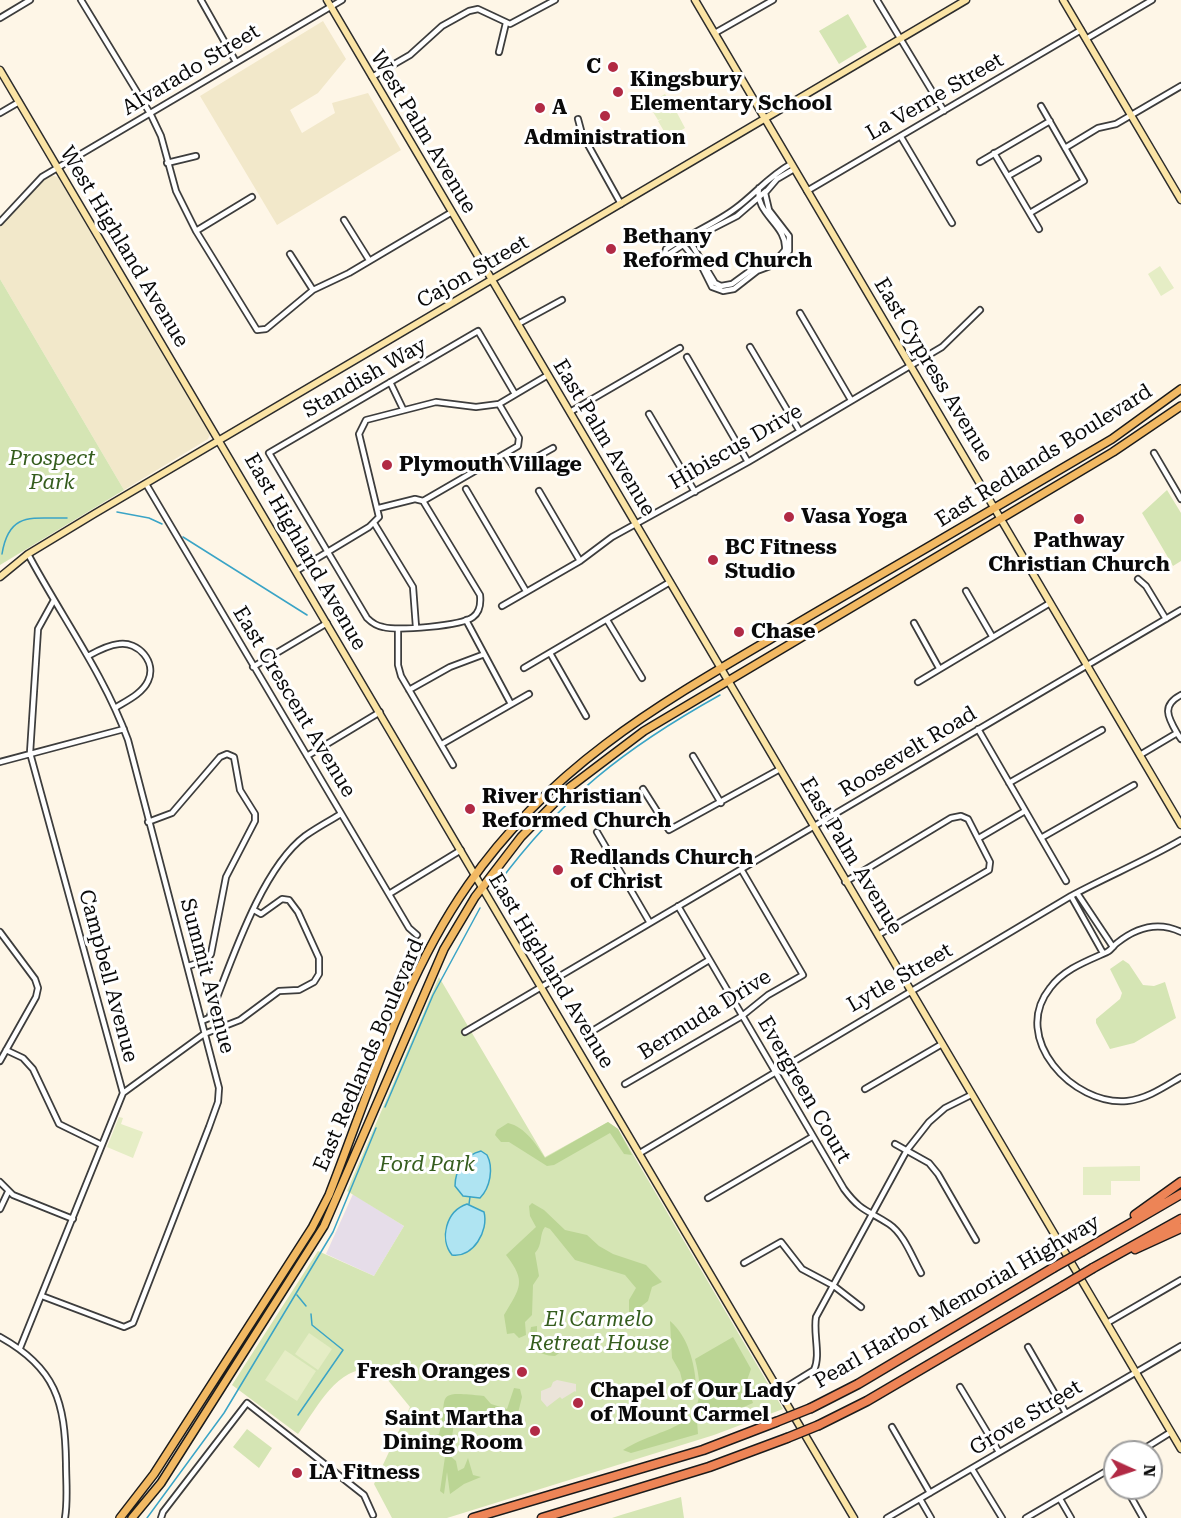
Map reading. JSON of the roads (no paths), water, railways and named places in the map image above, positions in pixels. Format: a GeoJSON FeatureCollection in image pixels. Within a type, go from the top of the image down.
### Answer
{"type":"FeatureCollection","features":[{"type":"Feature","properties":{"kind":"highway"},"geometry":{"type":"LineString","coordinates":[[1100,1240],[1181,1182]]}},
{"type":"Feature","properties":{"kind":"highway","name":"Pearl Harbor Memorial Highway"},"geometry":{"type":"LineString","coordinates":[[473,1518],[703,1450],[811,1407],[858,1384],[1181,1194]]}},
{"type":"Feature","properties":{"kind":"highway","name":"Pearl Harbor Memorial Highway"},"geometry":{"type":"LineString","coordinates":[[542,1518],[709,1467],[819,1425],[867,1401],[1109,1258],[1181,1219]]}},
{"type":"Feature","properties":{"kind":"highway"},"geometry":{"type":"LineString","coordinates":[[1109,1258],[1152,1243],[1181,1228]]}},
{"type":"Feature","properties":{"kind":"main road","name":"East Redlands Boulevard"},"geometry":{"type":"LineString","coordinates":[[120,1518],[154,1474],[312,1228],[329,1195],[414,980],[441,927],[475,876],[526,813],[563,776],[642,717],[721,668],[1112,439],[1181,389]]}},
{"type":"Feature","properties":{"kind":"main road","name":"East Redlands Boulevard"},"geometry":{"type":"LineString","coordinates":[[132,1518],[161,1483],[324,1226],[424,989],[444,949],[482,887],[521,837],[570,787],[644,730],[1002,519],[1113,452],[1181,406]]}},
{"type":"Feature","properties":{"kind":"street"},"geometry":{"type":"LineString","coordinates":[[0,18],[30,0]]}},
{"type":"Feature","properties":{"kind":"street"},"geometry":{"type":"LineString","coordinates":[[81,0],[151,115],[161,136],[176,191],[196,231],[254,327],[260,331],[266,329],[313,290],[336,281],[452,212]]}},
{"type":"Feature","properties":{"kind":"street"},"geometry":{"type":"LineString","coordinates":[[201,0],[236,62]]}},
{"type":"Feature","properties":{"kind":"street","name":"West Palm Avenue"},"geometry":{"type":"LineString","coordinates":[[327,0],[492,280]]}},
{"type":"Feature","properties":{"kind":"street","name":"Alvarado Street"},"geometry":{"type":"LineString","coordinates":[[0,222],[37,182],[58,168],[342,0]]}},
{"type":"Feature","properties":{"kind":"street"},"geometry":{"type":"LineString","coordinates":[[372,77],[410,55],[442,26],[469,11],[478,9],[506,23],[519,21],[555,0]]}},
{"type":"Feature","properties":{"kind":"street","name":"East Cypress Avenue"},"geometry":{"type":"LineString","coordinates":[[695,0],[1181,825]]}},
{"type":"Feature","properties":{"kind":"street"},"geometry":{"type":"LineString","coordinates":[[715,33],[773,0]]}},
{"type":"Feature","properties":{"kind":"street"},"geometry":{"type":"LineString","coordinates":[[877,0],[944,111]]}},
{"type":"Feature","properties":{"kind":"street","name":"Cajon Street"},"geometry":{"type":"LineString","coordinates":[[0,577],[28,554],[966,0]]}},
{"type":"Feature","properties":{"kind":"street"},"geometry":{"type":"LineString","coordinates":[[1063,0],[1131,116],[1178,190],[1181,201]]}},
{"type":"Feature","properties":{"kind":"street"},"geometry":{"type":"LineString","coordinates":[[1086,39],[1152,0]]}},
{"type":"Feature","properties":{"kind":"street"},"geometry":{"type":"LineString","coordinates":[[499,52],[506,23]]}},
{"type":"Feature","properties":{"kind":"street","name":"La Verne Street"},"geometry":{"type":"LineString","coordinates":[[807,191],[1081,30]]}},
{"type":"Feature","properties":{"kind":"street","name":"West Highland Avenue"},"geometry":{"type":"LineString","coordinates":[[0,70],[220,440]]}},
{"type":"Feature","properties":{"kind":"street"},"geometry":{"type":"LineString","coordinates":[[1065,148],[1098,128],[1112,126],[1131,116],[1181,86]]}},
{"type":"Feature","properties":{"kind":"street"},"geometry":{"type":"LineString","coordinates":[[0,113],[19,102]]}},
{"type":"Feature","properties":{"kind":"street"},"geometry":{"type":"LineString","coordinates":[[1030,213],[1084,181],[1041,106]]}},
{"type":"Feature","properties":{"kind":"street"},"geometry":{"type":"LineString","coordinates":[[578,119],[582,134],[621,204]]}},
{"type":"Feature","properties":{"kind":"street"},"geometry":{"type":"LineString","coordinates":[[980,162],[1050,121]]}},
{"type":"Feature","properties":{"kind":"street"},"geometry":{"type":"LineString","coordinates":[[901,137],[952,223]]}},
{"type":"Feature","properties":{"kind":"street"},"geometry":{"type":"LineString","coordinates":[[994,153],[1039,229]]}},
{"type":"Feature","properties":{"kind":"street"},"geometry":{"type":"LineString","coordinates":[[167,163],[196,156]]}},
{"type":"Feature","properties":{"kind":"street"},"geometry":{"type":"LineString","coordinates":[[1008,176],[1038,159]]}},
{"type":"Feature","properties":{"kind":"street"},"geometry":{"type":"LineString","coordinates":[[792,167],[758,198],[725,223],[668,254],[664,252],[684,237],[725,216],[779,170],[792,167]]}},
{"type":"Feature","properties":{"kind":"street"},"geometry":{"type":"LineString","coordinates":[[692,239],[692,245],[713,280],[721,286],[732,284],[758,265],[779,257],[786,247],[784,239],[758,198],[759,188]]}},
{"type":"Feature","properties":{"kind":"street"},"geometry":{"type":"LineString","coordinates":[[684,237],[685,244],[702,267],[712,287],[719,291],[731,290],[757,271],[781,262],[789,251],[790,240],[785,228],[769,210],[766,191]]}},
{"type":"Feature","properties":{"kind":"street"},"geometry":{"type":"LineString","coordinates":[[196,231],[252,196]]}},
{"type":"Feature","properties":{"kind":"street"},"geometry":{"type":"LineString","coordinates":[[344,220],[369,260]]}},
{"type":"Feature","properties":{"kind":"street"},"geometry":{"type":"LineString","coordinates":[[290,254],[313,290]]}},
{"type":"Feature","properties":{"kind":"street","name":"East Palm Avenue"},"geometry":{"type":"LineString","coordinates":[[492,280],[1181,1449]]}},
{"type":"Feature","properties":{"kind":"street"},"geometry":{"type":"LineString","coordinates":[[518,324],[562,300]]}},
{"type":"Feature","properties":{"kind":"street","name":"Hibiscus Drive"},"geometry":{"type":"LineString","coordinates":[[502,606],[580,561],[636,524],[748,462],[950,341],[980,309]]}},
{"type":"Feature","properties":{"kind":"street"},"geometry":{"type":"LineString","coordinates":[[800,313],[851,400]]}},
{"type":"Feature","properties":{"kind":"street","name":"Standish Way"},"geometry":{"type":"LineString","coordinates":[[326,553],[268,453],[478,332],[515,394]]}},
{"type":"Feature","properties":{"kind":"street"},"geometry":{"type":"LineString","coordinates":[[750,347],[799,430]]}},
{"type":"Feature","properties":{"kind":"street"},"geometry":{"type":"LineString","coordinates":[[570,412],[680,348]]}},
{"type":"Feature","properties":{"kind":"street"},"geometry":{"type":"LineString","coordinates":[[687,357],[748,462]]}},
{"type":"Feature","properties":{"kind":"street"},"geometry":{"type":"LineString","coordinates":[[296,571],[374,523],[379,517],[359,430],[368,418],[436,402],[476,407],[499,405],[548,375]]}},
{"type":"Feature","properties":{"kind":"street"},"geometry":{"type":"LineString","coordinates":[[390,382],[403,409]]}},
{"type":"Feature","properties":{"kind":"street"},"geometry":{"type":"LineString","coordinates":[[378,508],[415,499],[423,501],[518,446],[519,441],[499,405]]}},
{"type":"Feature","properties":{"kind":"street"},"geometry":{"type":"LineString","coordinates":[[649,414],[695,492]]}},
{"type":"Feature","properties":{"kind":"street","name":"East Highland Avenue"},"geometry":{"type":"LineString","coordinates":[[220,440],[854,1518]]}},
{"type":"Feature","properties":{"kind":"street"},"geometry":{"type":"LineString","coordinates":[[505,454],[515,469],[553,448]]}},
{"type":"Feature","properties":{"kind":"street"},"geometry":{"type":"LineString","coordinates":[[1154,453],[1181,499]]}},
{"type":"Feature","properties":{"kind":"street","name":"East Crescent Avenue"},"geometry":{"type":"LineString","coordinates":[[146,484],[409,928],[417,934]]}},
{"type":"Feature","properties":{"kind":"street"},"geometry":{"type":"LineString","coordinates":[[466,489],[526,591]]}},
{"type":"Feature","properties":{"kind":"street"},"geometry":{"type":"LineString","coordinates":[[539,491],[580,561]]}},
{"type":"Feature","properties":{"kind":"street"},"geometry":{"type":"LineString","coordinates":[[326,553],[367,618],[380,626],[398,629],[466,620],[478,612],[480,596],[423,501]]}},
{"type":"Feature","properties":{"kind":"street"},"geometry":{"type":"LineString","coordinates":[[374,523],[413,587],[416,627]]}},
{"type":"Feature","properties":{"kind":"street","name":"Summit Avenue"},"geometry":{"type":"LineString","coordinates":[[28,554],[88,656],[124,729],[219,1088],[218,1102],[133,1323],[124,1328],[42,1296]]}},
{"type":"Feature","properties":{"kind":"street"},"geometry":{"type":"LineString","coordinates":[[1138,579],[1146,586],[1166,619]]}},
{"type":"Feature","properties":{"kind":"street"},"geometry":{"type":"LineString","coordinates":[[524,668],[670,582]]}},
{"type":"Feature","properties":{"kind":"street"},"geometry":{"type":"LineString","coordinates":[[966,591],[992,636]]}},
{"type":"Feature","properties":{"kind":"street","name":"Campbell Avenue"},"geometry":{"type":"LineString","coordinates":[[20,1348],[123,1093],[30,753],[38,629],[54,600]]}},
{"type":"Feature","properties":{"kind":"street"},"geometry":{"type":"LineString","coordinates":[[918,682],[1050,603]]}},
{"type":"Feature","properties":{"kind":"street","name":"Roosevelt Road"},"geometry":{"type":"LineString","coordinates":[[465,1032],[1181,610]]}},
{"type":"Feature","properties":{"kind":"street"},"geometry":{"type":"LineString","coordinates":[[466,620],[482,655],[511,704]]}},
{"type":"Feature","properties":{"kind":"street"},"geometry":{"type":"LineString","coordinates":[[607,620],[642,678]]}},
{"type":"Feature","properties":{"kind":"street"},"geometry":{"type":"LineString","coordinates":[[253,667],[327,623]]}},
{"type":"Feature","properties":{"kind":"street"},"geometry":{"type":"LineString","coordinates":[[914,623],[939,668]]}},
{"type":"Feature","properties":{"kind":"street"},"geometry":{"type":"LineString","coordinates":[[398,629],[399,668],[409,690],[453,765]]}},
{"type":"Feature","properties":{"kind":"street"},"geometry":{"type":"LineString","coordinates":[[88,656],[121,643],[132,645],[144,654],[149,667],[148,681],[139,692],[115,708]]}},
{"type":"Feature","properties":{"kind":"street"},"geometry":{"type":"LineString","coordinates":[[550,653],[585,716]]}},
{"type":"Feature","properties":{"kind":"street"},"geometry":{"type":"LineString","coordinates":[[409,690],[450,668],[482,655]]}},
{"type":"Feature","properties":{"kind":"street"},"geometry":{"type":"LineString","coordinates":[[442,744],[529,694]]}},
{"type":"Feature","properties":{"kind":"street"},"geometry":{"type":"LineString","coordinates":[[1181,694],[1171,701],[1167,708],[1168,718],[1181,739]]}},
{"type":"Feature","properties":{"kind":"street"},"geometry":{"type":"LineString","coordinates":[[307,756],[381,712]]}},
{"type":"Feature","properties":{"kind":"street"},"geometry":{"type":"LineString","coordinates":[[0,762],[124,729]]}},
{"type":"Feature","properties":{"kind":"street"},"geometry":{"type":"LineString","coordinates":[[978,729],[1066,881]]}},
{"type":"Feature","properties":{"kind":"street"},"geometry":{"type":"LineString","coordinates":[[1009,783],[1102,730]]}},
{"type":"Feature","properties":{"kind":"street"},"geometry":{"type":"LineString","coordinates":[[1140,755],[1177,733]]}},
{"type":"Feature","properties":{"kind":"street"},"geometry":{"type":"LineString","coordinates":[[148,822],[172,813],[222,755],[227,754],[236,759],[240,790],[255,814],[255,821],[226,877],[211,954],[204,961],[188,966]]}},
{"type":"Feature","properties":{"kind":"street"},"geometry":{"type":"LineString","coordinates":[[693,756],[721,803]]}},
{"type":"Feature","properties":{"kind":"street"},"geometry":{"type":"LineString","coordinates":[[643,789],[669,830],[780,769]]}},
{"type":"Feature","properties":{"kind":"street"},"geometry":{"type":"LineString","coordinates":[[1041,838],[1134,785]]}},
{"type":"Feature","properties":{"kind":"street"},"geometry":{"type":"LineString","coordinates":[[979,838],[1025,811]]}},
{"type":"Feature","properties":{"kind":"street"},"geometry":{"type":"LineString","coordinates":[[202,1021],[208,1018],[254,910],[282,862],[304,837],[341,814]]}},
{"type":"Feature","properties":{"kind":"street"},"geometry":{"type":"LineString","coordinates":[[845,882],[956,816],[968,819],[990,862],[989,870],[878,935]]}},
{"type":"Feature","properties":{"kind":"street"},"geometry":{"type":"LineString","coordinates":[[597,832],[650,922]]}},
{"type":"Feature","properties":{"kind":"street","name":"Lytle Street"},"geometry":{"type":"LineString","coordinates":[[640,1153],[743,1094],[774,1072],[911,989],[1071,896],[1100,880],[1138,864],[1181,840]]}},
{"type":"Feature","properties":{"kind":"street"},"geometry":{"type":"LineString","coordinates":[[389,894],[461,850]]}},
{"type":"Feature","properties":{"kind":"street","name":"Bermuda Drive"},"geometry":{"type":"LineString","coordinates":[[625,1084],[742,1016],[768,995],[803,975],[741,869]]}},
{"type":"Feature","properties":{"kind":"street"},"geometry":{"type":"LineString","coordinates":[[1077,893],[1113,947]]}},
{"type":"Feature","properties":{"kind":"street"},"geometry":{"type":"LineString","coordinates":[[1071,896],[1103,953]]}},
{"type":"Feature","properties":{"kind":"street"},"geometry":{"type":"LineString","coordinates":[[123,1093],[204,1034],[240,1020],[279,991],[308,988],[319,974],[319,958],[298,912],[289,900],[282,899],[261,914],[254,910]]}},
{"type":"Feature","properties":{"kind":"street","name":"Evergreen Court"},"geometry":{"type":"LineString","coordinates":[[678,906],[844,1189],[855,1205],[869,1215],[890,1224],[899,1234],[921,1273]]}},
{"type":"Feature","properties":{"kind":"street"},"geometry":{"type":"LineString","coordinates":[[1181,932],[1167,927],[1152,926],[1137,931],[1063,975],[1045,994],[1038,1018],[1039,1034],[1054,1066],[1076,1089],[1088,1095],[1112,1101],[1142,1098],[1181,1077]]}},
{"type":"Feature","properties":{"kind":"street"},"geometry":{"type":"LineString","coordinates":[[0,932],[35,979],[38,988],[36,998],[0,1061]]}},
{"type":"Feature","properties":{"kind":"street"},"geometry":{"type":"LineString","coordinates":[[594,1030],[709,960]]}},
{"type":"Feature","properties":{"kind":"street"},"geometry":{"type":"LineString","coordinates":[[865,1089],[942,1044]]}},
{"type":"Feature","properties":{"kind":"street"},"geometry":{"type":"LineString","coordinates":[[6,1050],[23,1059],[33,1069],[59,1124],[102,1145]]}},
{"type":"Feature","properties":{"kind":"street"},"geometry":{"type":"LineString","coordinates":[[780,1391],[814,1370],[817,1360],[814,1337],[816,1317],[869,1215],[907,1150],[929,1122],[945,1108],[971,1095]]}},
{"type":"Feature","properties":{"kind":"street"},"geometry":{"type":"LineString","coordinates":[[708,1198],[812,1137]]}},
{"type":"Feature","properties":{"kind":"street"},"geometry":{"type":"LineString","coordinates":[[895,1144],[929,1163],[938,1174],[976,1240]]}},
{"type":"Feature","properties":{"kind":"street"},"geometry":{"type":"LineString","coordinates":[[0,1182],[8,1192],[73,1218]]}},
{"type":"Feature","properties":{"kind":"street"},"geometry":{"type":"LineString","coordinates":[[0,1209],[8,1192]]}},
{"type":"Feature","properties":{"kind":"street"},"geometry":{"type":"LineString","coordinates":[[744,1263],[781,1242],[802,1269],[834,1286],[861,1308]]}},
{"type":"Feature","properties":{"kind":"street"},"geometry":{"type":"LineString","coordinates":[[1107,1323],[1181,1280]]}},
{"type":"Feature","properties":{"kind":"street"},"geometry":{"type":"LineString","coordinates":[[0,1337],[20,1348],[43,1371],[61,1406],[66,1457],[65,1518]]}},
{"type":"Feature","properties":{"kind":"street","name":"Grove Street"},"geometry":{"type":"LineString","coordinates":[[887,1518],[1181,1346]]}},
{"type":"Feature","properties":{"kind":"street"},"geometry":{"type":"LineString","coordinates":[[1028,1347],[1066,1413]]}},
{"type":"Feature","properties":{"kind":"street"},"geometry":{"type":"LineString","coordinates":[[960,1387],[999,1452]]}},
{"type":"Feature","properties":{"kind":"street"},"geometry":{"type":"LineString","coordinates":[[161,1518],[163,1512],[247,1403],[364,1494],[373,1515]]}},
{"type":"Feature","properties":{"kind":"street"},"geometry":{"type":"LineString","coordinates":[[892,1427],[930,1493]]}},
{"type":"Feature","properties":{"kind":"street"},"geometry":{"type":"LineString","coordinates":[[1158,1440],[1171,1432]]}},
{"type":"Feature","properties":{"kind":"street"},"geometry":{"type":"LineString","coordinates":[[972,1469],[1002,1518]]}},
{"type":"Feature","properties":{"kind":"street"},"geometry":{"type":"LineString","coordinates":[[1026,1518],[1103,1475]]}},
{"type":"Feature","properties":{"kind":"street"},"geometry":{"type":"LineString","coordinates":[[920,1499],[931,1518]]}},
{"type":"Feature","properties":{"kind":"street"},"geometry":{"type":"LineString","coordinates":[[1060,1499],[1071,1518]]}},
{"type":"Feature","properties":{"kind":"street"},"geometry":{"type":"LineString","coordinates":[[1133,1500],[1143,1518]]}},
{"type":"Feature","properties":{"kind":"water"},"geometry":{"type":"Polygon","coordinates":[[[481,1151],[487,1155],[490,1166],[490,1178],[486,1189],[480,1198],[463,1196],[455,1186],[459,1169],[470,1156],[481,1151]]]}},
{"type":"Feature","properties":{"kind":"water"},"geometry":{"type":"Polygon","coordinates":[[[467,1204],[484,1212],[482,1235],[473,1248],[467,1252],[452,1255],[446,1241],[447,1226],[454,1213],[467,1204]]]}},
{"type":"Feature","properties":{"kind":"waterway"},"geometry":{"type":"LineString","coordinates":[[117,512],[149,518],[162,524]]}},
{"type":"Feature","properties":{"kind":"waterway"},"geometry":{"type":"LineString","coordinates":[[2,554],[5,540],[10,530],[17,524],[34,518],[67,518]]}},
{"type":"Feature","properties":{"kind":"waterway"},"geometry":{"type":"LineString","coordinates":[[183,537],[307,615]]}},
{"type":"Feature","properties":{"kind":"waterway"},"geometry":{"type":"LineString","coordinates":[[497,885],[546,826],[597,777],[654,735],[720,695]]}},
{"type":"Feature","properties":{"kind":"waterway"},"geometry":{"type":"LineString","coordinates":[[385,1107],[433,995],[480,908]]}},
{"type":"Feature","properties":{"kind":"waterway"},"geometry":{"type":"LineString","coordinates":[[147,1518],[224,1413],[333,1232],[376,1128]]}},
{"type":"Feature","properties":{"kind":"waterway"},"geometry":{"type":"LineString","coordinates":[[469,1204],[470,1197]]}},
{"type":"Feature","properties":{"kind":"waterway"},"geometry":{"type":"LineString","coordinates":[[297,1295],[306,1306]]}},
{"type":"Feature","properties":{"kind":"waterway"},"geometry":{"type":"LineString","coordinates":[[298,1415],[343,1350],[312,1325],[311,1314]]}},
{"type":"Feature","properties":{"kind":"place","name":"C"},"geometry":{"type":"Point","coordinates":[613,67]}},
{"type":"Feature","properties":{"kind":"place","name":"Kingsbury Elementary School"},"geometry":{"type":"Point","coordinates":[618,92]}},
{"type":"Feature","properties":{"kind":"place","name":"A"},"geometry":{"type":"Point","coordinates":[540,108]}},
{"type":"Feature","properties":{"kind":"place","name":"Administration"},"geometry":{"type":"Point","coordinates":[605,116]}},
{"type":"Feature","properties":{"kind":"place","name":"Bethany Reformed Church"},"geometry":{"type":"Point","coordinates":[611,249]}},
{"type":"Feature","properties":{"kind":"place","name":"Plymouth Village"},"geometry":{"type":"Point","coordinates":[387,465]}},
{"type":"Feature","properties":{"kind":"place","name":"Vasa Yoga"},"geometry":{"type":"Point","coordinates":[789,517]}},
{"type":"Feature","properties":{"kind":"place","name":"Pathway Christian Church"},"geometry":{"type":"Point","coordinates":[1079,519]}},
{"type":"Feature","properties":{"kind":"place","name":"BC Fitness Studio"},"geometry":{"type":"Point","coordinates":[713,560]}},
{"type":"Feature","properties":{"kind":"place","name":"Chase"},"geometry":{"type":"Point","coordinates":[739,632]}},
{"type":"Feature","properties":{"kind":"place","name":"River Christian Reformed Church"},"geometry":{"type":"Point","coordinates":[470,809]}},
{"type":"Feature","properties":{"kind":"place","name":"Redlands Church of Christ"},"geometry":{"type":"Point","coordinates":[558,870]}},
{"type":"Feature","properties":{"kind":"place","name":"Fresh Oranges"},"geometry":{"type":"Point","coordinates":[522,1372]}},
{"type":"Feature","properties":{"kind":"place","name":"Chapel of Our Lady of Mount Carmel"},"geometry":{"type":"Point","coordinates":[578,1403]}},
{"type":"Feature","properties":{"kind":"place","name":"Saint Martha Dining Room"},"geometry":{"type":"Point","coordinates":[535,1431]}},
{"type":"Feature","properties":{"kind":"place","name":"LA Fitness"},"geometry":{"type":"Point","coordinates":[297,1473]}},
{"type":"Feature","properties":{"kind":"park label","name":"Prospect Park"},"geometry":{"type":"Point","coordinates":[52,471]}},
{"type":"Feature","properties":{"kind":"park label","name":"Ford Park"},"geometry":{"type":"Point","coordinates":[427,1165]}},
{"type":"Feature","properties":{"kind":"park label","name":"El Carmelo Retreat House"},"geometry":{"type":"Point","coordinates":[599,1332]}}]}
